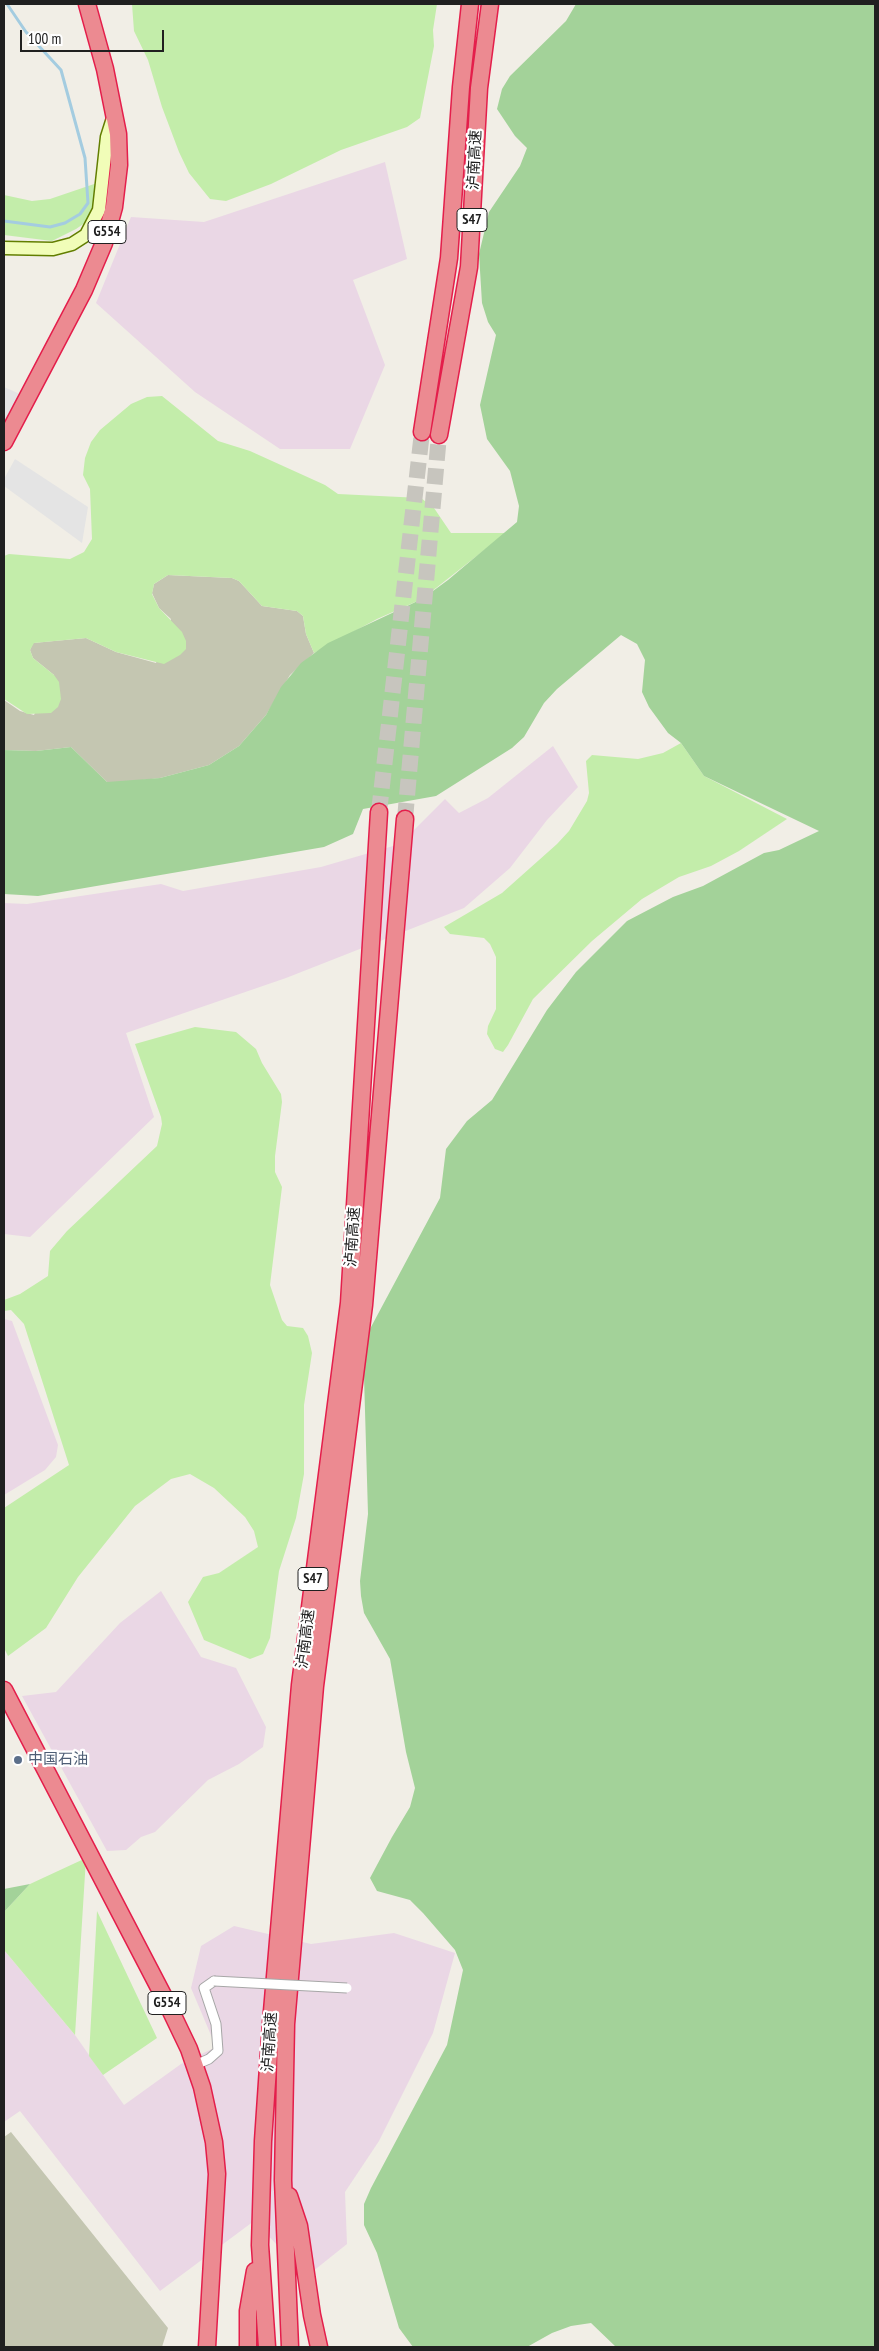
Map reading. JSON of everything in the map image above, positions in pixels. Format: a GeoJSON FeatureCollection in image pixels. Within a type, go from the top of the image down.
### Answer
{"type":"FeatureCollection","features":[{"type":"Feature","properties":{"kind":"highway","name":"G554"},"geometry":{"type":"LineString","coordinates":[[4,442],[84,290],[104,243],[114,207],[119,150],[115,113],[87,4]]}},
{"type":"Feature","properties":{"kind":"highway","name":"泸南高速"},"geometry":{"type":"LineString","coordinates":[[422,432],[450,258],[461,87],[470,4]]}},
{"type":"Feature","properties":{"kind":"highway","name":"泸南高速"},"geometry":{"type":"LineString","coordinates":[[438,435],[469,267],[479,88],[490,4]]}},
{"type":"Feature","properties":{"kind":"highway","name":"泸南高速"},"geometry":{"type":"LineString","coordinates":[[267,2347],[260,2244],[271,2023],[300,1685],[349,1303],[379,812]]}},
{"type":"Feature","properties":{"kind":"highway","name":"泸南高速"},"geometry":{"type":"LineString","coordinates":[[290,2347],[283,2180],[286,2024],[315,1686],[364,1305],[404,819]]}},
{"type":"Feature","properties":{"kind":"highway","name":"G554"},"geometry":{"type":"LineString","coordinates":[[4,1690],[166,2001],[195,2065],[211,2123],[217,2167],[207,2347]]}},
{"type":"Feature","properties":{"kind":"highway"},"geometry":{"type":"LineString","coordinates":[[283,2180],[299,2226],[312,2315],[319,2347]]}},
{"type":"Feature","properties":{"kind":"highway"},"geometry":{"type":"LineString","coordinates":[[248,2347],[248,2312],[260,2244]]}},
{"type":"Feature","properties":{"kind":"street"},"geometry":{"type":"LineString","coordinates":[[4,248],[53,249],[72,244],[86,235],[99,210],[107,137],[115,113]]}},
{"type":"Feature","properties":{"kind":"street"},"geometry":{"type":"LineString","coordinates":[[195,2065],[209,2059],[218,2051],[216,2024],[204,1988],[214,1980],[347,1988]]}},
{"type":"Feature","properties":{"kind":"shaded area"},"geometry":{"type":"Polygon","coordinates":[[[385,162],[407,259],[353,280],[385,365],[350,449],[280,449],[195,392],[96,303],[131,217],[204,222],[385,162]]]}},
{"type":"Feature","properties":{"kind":"shaded area"},"geometry":{"type":"Polygon","coordinates":[[[4,387],[29,398],[4,436],[4,387]]]}},
{"type":"Feature","properties":{"kind":"shaded area"},"geometry":{"type":"Polygon","coordinates":[[[15,459],[88,507],[82,543],[4,486],[4,479],[15,459]]]}},
{"type":"Feature","properties":{"kind":"shaded area"},"geometry":{"type":"Polygon","coordinates":[[[168,575],[232,578],[239,581],[262,606],[297,611],[303,616],[306,634],[314,653],[290,675],[266,715],[239,746],[209,765],[160,778],[125,782],[107,782],[71,747],[36,751],[4,750],[4,700],[20,711],[34,715],[54,675],[33,658],[30,650],[33,643],[86,638],[116,652],[156,663],[171,619],[159,608],[152,593],[154,584],[168,575]]]}},
{"type":"Feature","properties":{"kind":"shaded area"},"geometry":{"type":"Polygon","coordinates":[[[553,746],[578,787],[547,820],[510,868],[464,908],[286,978],[126,1033],[154,1117],[30,1237],[4,1234],[4,903],[27,904],[161,884],[183,891],[321,867],[400,844],[445,799],[459,813],[488,798],[553,746]]]}},
{"type":"Feature","properties":{"kind":"shaded area"},"geometry":{"type":"Polygon","coordinates":[[[4,1319],[12,1321],[58,1445],[56,1457],[45,1470],[4,1495],[4,1319]]]}},
{"type":"Feature","properties":{"kind":"shaded area"},"geometry":{"type":"Polygon","coordinates":[[[161,1591],[201,1657],[236,1668],[266,1727],[263,1747],[239,1764],[208,1780],[155,1832],[141,1837],[126,1850],[107,1851],[22,1696],[56,1692],[120,1623],[161,1591]]]}},
{"type":"Feature","properties":{"kind":"shaded area"},"geometry":{"type":"Polygon","coordinates":[[[234,1926],[311,1944],[394,1933],[455,1953],[433,2033],[379,2141],[345,2192],[347,2244],[307,2276],[254,2221],[160,2291],[20,2111],[4,2122],[4,1950],[75,2035],[124,2105],[181,2064],[216,2047],[191,1988],[201,1946],[234,1926]]]}},
{"type":"Feature","properties":{"kind":"shaded area"},"geometry":{"type":"Polygon","coordinates":[[[11,2132],[168,2328],[162,2347],[4,2347],[4,2137],[11,2132]]]}},
{"type":"Feature","properties":{"kind":"green space"},"geometry":{"type":"Polygon","coordinates":[[[132,4],[437,4],[433,30],[434,46],[420,118],[407,127],[341,150],[271,184],[226,201],[210,199],[189,173],[179,152],[162,107],[148,60],[134,31],[132,4]]]}},
{"type":"Feature","properties":{"kind":"green space"},"geometry":{"type":"Polygon","coordinates":[[[576,4],[875,4],[875,2347],[616,2347],[591,2323],[571,2326],[552,2333],[527,2347],[413,2347],[399,2328],[377,2253],[364,2225],[364,2204],[371,2188],[447,2045],[463,1970],[455,1950],[410,1900],[377,1891],[370,1878],[410,1807],[415,1788],[406,1752],[390,1659],[364,1613],[361,1596],[360,1581],[368,1514],[363,1342],[440,1198],[446,1149],[467,1121],[492,1100],[547,1010],[576,972],[627,921],[673,897],[703,886],[764,853],[779,850],[819,831],[704,776],[681,743],[668,733],[649,707],[642,692],[645,660],[637,644],[621,635],[557,689],[544,703],[524,737],[512,748],[436,796],[363,809],[353,834],[324,847],[38,896],[4,894],[4,750],[36,751],[71,747],[107,782],[160,778],[209,765],[239,746],[266,715],[281,687],[301,663],[328,643],[422,599],[448,580],[517,522],[519,506],[510,471],[487,439],[480,405],[496,335],[488,322],[482,303],[479,254],[489,212],[520,166],[527,148],[515,136],[497,109],[502,89],[510,76],[566,21],[576,4]]]}},
{"type":"Feature","properties":{"kind":"green space"},"geometry":{"type":"Polygon","coordinates":[[[103,181],[95,216],[76,229],[52,241],[4,235],[4,195],[32,201],[50,199],[103,181]]]}},
{"type":"Feature","properties":{"kind":"green space"},"geometry":{"type":"Polygon","coordinates":[[[162,396],[218,441],[250,451],[325,485],[338,494],[421,498],[434,508],[451,533],[506,533],[422,599],[377,619],[314,653],[306,634],[303,616],[297,611],[262,606],[239,581],[232,578],[168,575],[154,584],[152,594],[159,608],[182,632],[186,641],[186,649],[180,655],[164,664],[116,652],[86,638],[34,643],[30,650],[33,658],[54,675],[59,682],[61,699],[58,707],[51,713],[27,714],[4,699],[4,556],[9,554],[70,559],[84,552],[92,539],[90,489],[83,475],[85,458],[91,442],[100,430],[131,404],[147,397],[162,396]]]}},
{"type":"Feature","properties":{"kind":"green space"},"geometry":{"type":"Polygon","coordinates":[[[681,743],[704,776],[787,819],[739,851],[711,866],[679,877],[642,899],[592,941],[533,999],[503,1052],[495,1049],[487,1034],[488,1026],[496,1009],[496,957],[490,944],[484,938],[450,934],[444,927],[502,893],[569,831],[587,801],[589,793],[586,761],[592,755],[638,759],[663,753],[681,743]]]}},
{"type":"Feature","properties":{"kind":"green space"},"geometry":{"type":"Polygon","coordinates":[[[195,1027],[236,1032],[256,1049],[262,1063],[281,1094],[282,1102],[275,1156],[275,1172],[282,1187],[270,1285],[282,1320],[287,1326],[303,1328],[308,1336],[312,1353],[304,1405],[304,1474],[296,1518],[279,1571],[270,1638],[263,1654],[250,1659],[204,1640],[188,1602],[203,1577],[219,1573],[258,1547],[254,1531],[245,1517],[214,1488],[190,1474],[171,1479],[135,1506],[78,1577],[46,1628],[8,1656],[4,1648],[4,1508],[69,1465],[24,1324],[11,1310],[4,1311],[4,1300],[20,1294],[48,1276],[50,1251],[67,1231],[157,1146],[162,1124],[161,1117],[135,1044],[195,1027]]]}},
{"type":"Feature","properties":{"kind":"green space"},"geometry":{"type":"Polygon","coordinates":[[[86,1858],[75,2035],[4,1950],[4,1912],[30,1884],[86,1858]]]}},
{"type":"Feature","properties":{"kind":"green space"},"geometry":{"type":"Polygon","coordinates":[[[30,1884],[4,1912],[4,1889],[30,1884]]]}},
{"type":"Feature","properties":{"kind":"green space"},"geometry":{"type":"Polygon","coordinates":[[[97,1911],[157,2038],[103,2075],[89,2056],[97,1911]]]}},
{"type":"Feature","properties":{"kind":"waterway"},"geometry":{"type":"LineString","coordinates":[[4,221],[50,227],[65,223],[80,214],[88,203],[85,158],[61,70],[26,32],[7,4]]}},
{"type":"Feature","properties":{"kind":"tunnel"},"geometry":{"type":"LineString","coordinates":[[379,812],[422,432]]}},
{"type":"Feature","properties":{"kind":"tunnel"},"geometry":{"type":"LineString","coordinates":[[405,819],[439,435]]}},
{"type":"Feature","properties":{"kind":"place","name":"中国石油"},"geometry":{"type":"Point","coordinates":[18,1760]}}]}
